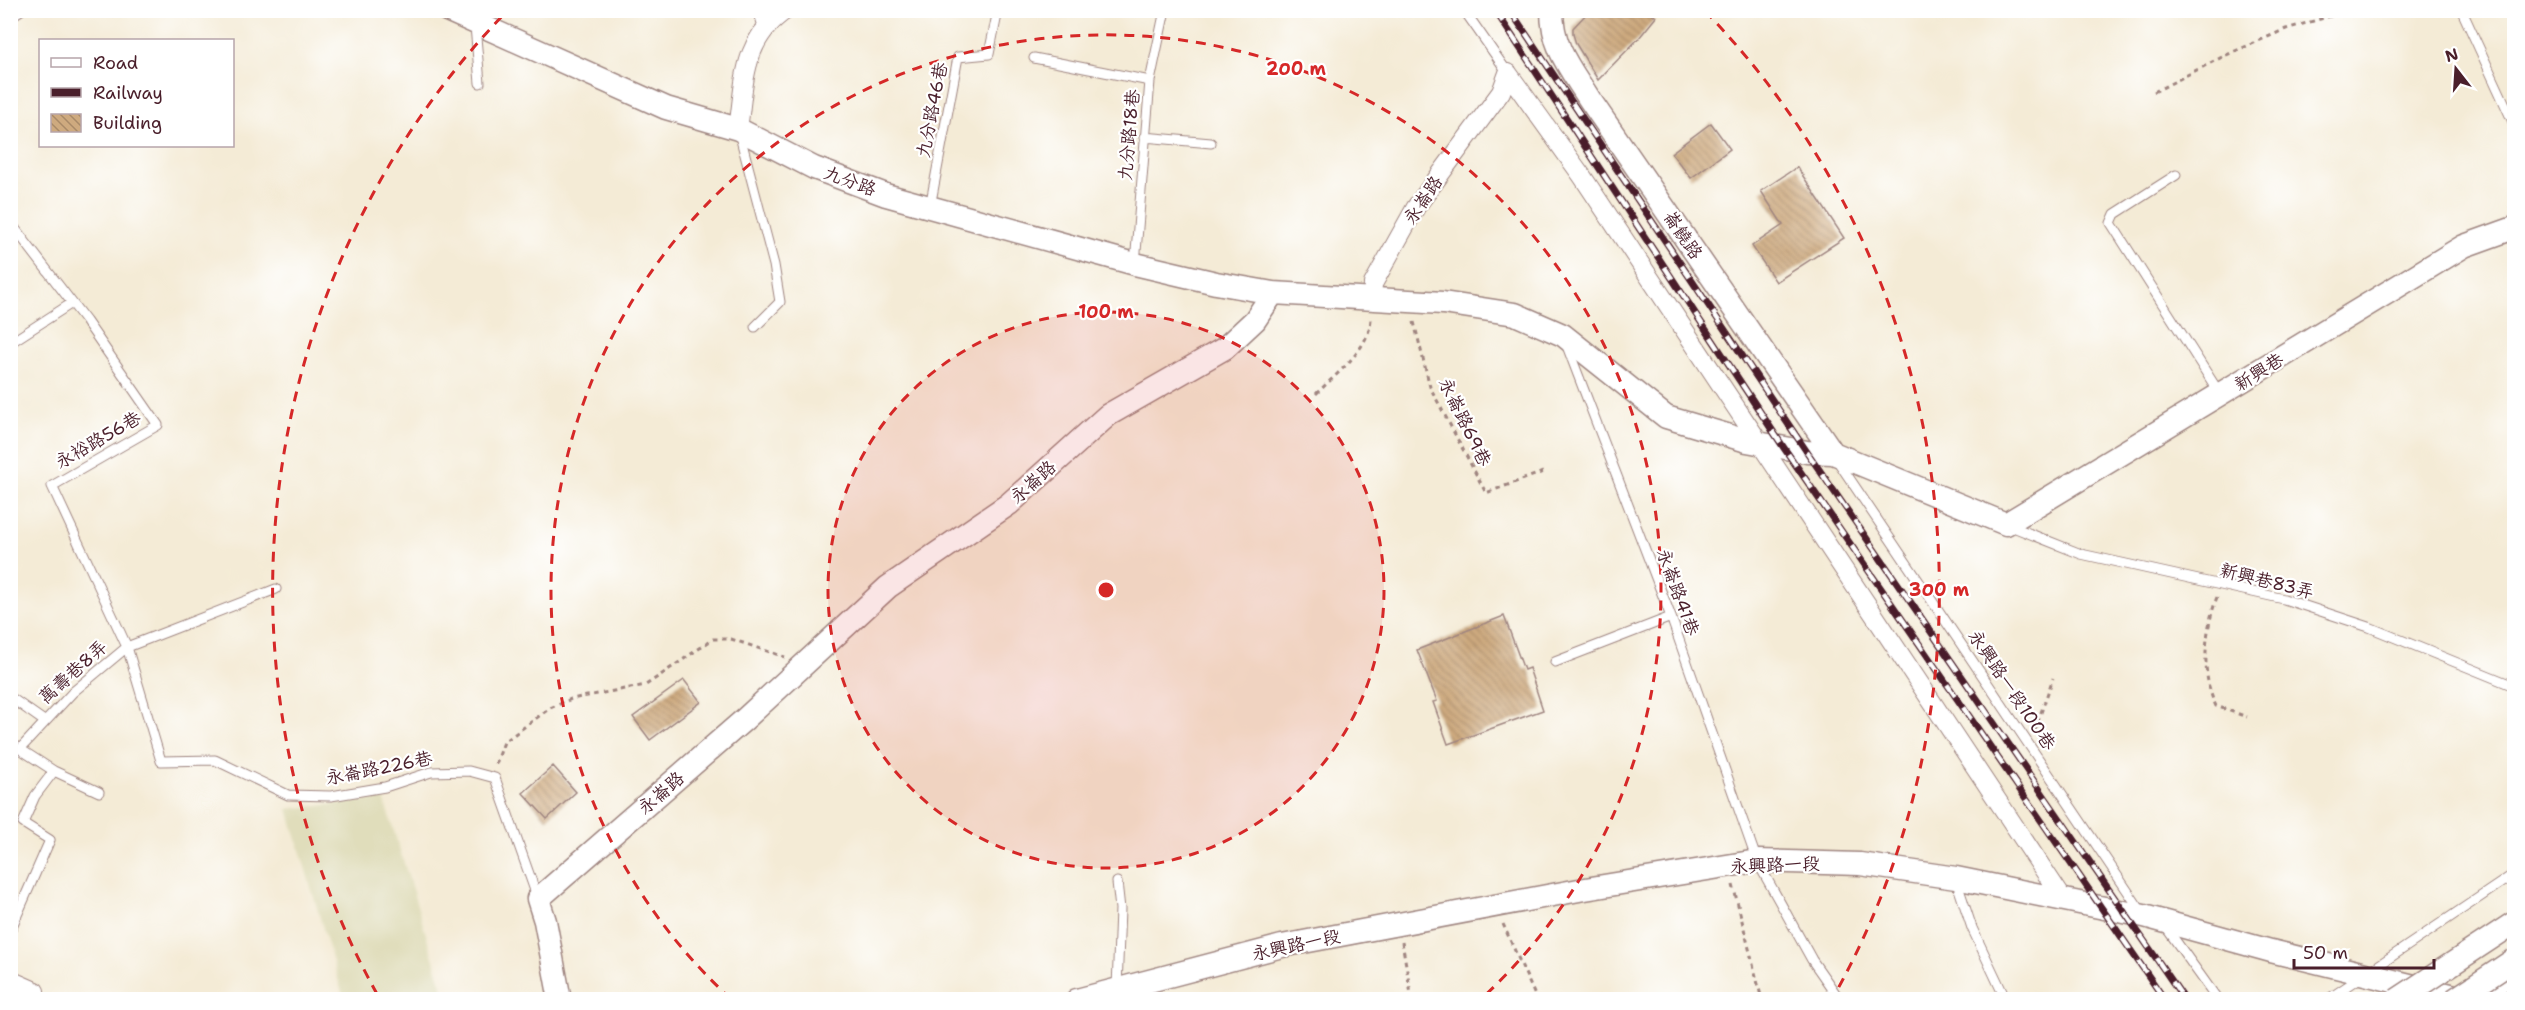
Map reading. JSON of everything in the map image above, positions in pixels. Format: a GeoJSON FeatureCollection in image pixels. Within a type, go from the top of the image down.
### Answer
{"type":"FeatureCollection","features":[{"type":"Feature","properties":{"kind":"street","name":"九分路"},"geometry":{"type":"LineString","coordinates":[[447,10],[666,108],[738,129],[814,168],[886,195],[1135,264],[1273,293]]}},
{"type":"Feature","properties":{"kind":"street"},"geometry":{"type":"LineString","coordinates":[[738,129],[749,54],[764,30],[786,10]]}},
{"type":"Feature","properties":{"kind":"street","name":"崙饒路"},"geometry":{"type":"LineString","coordinates":[[1552,10],[1552,30],[1557,46],[1590,100],[1833,453]]}},
{"type":"Feature","properties":{"kind":"street"},"geometry":{"type":"LineString","coordinates":[[1508,73],[1582,176],[2063,899]]}},
{"type":"Feature","properties":{"kind":"street","name":"永崙路"},"geometry":{"type":"LineString","coordinates":[[1372,300],[1373,284],[1416,207],[1501,92],[1508,73]]}},
{"type":"Feature","properties":{"kind":"street","name":"新興巷"},"geometry":{"type":"LineString","coordinates":[[2006,524],[2464,246],[2514,228]]}},
{"type":"Feature","properties":{"kind":"street"},"geometry":{"type":"LineString","coordinates":[[1273,293],[1443,303],[1515,314],[1563,335],[1666,417],[1747,441],[1807,452],[1833,453],[2006,524]]}},
{"type":"Feature","properties":{"kind":"street","name":"永崙路"},"geometry":{"type":"LineString","coordinates":[[538,899],[727,735],[888,587],[1009,504],[1108,415],[1224,348],[1255,321],[1273,293]]}},
{"type":"Feature","properties":{"kind":"street","name":"永興路一段"},"geometry":{"type":"LineString","coordinates":[[1077,999],[1282,946],[1579,890],[1757,861],[1860,864],[1956,878],[2153,919],[2271,951],[2471,999]]}},
{"type":"Feature","properties":{"kind":"street"},"geometry":{"type":"LineString","coordinates":[[538,899],[545,921],[560,999]]}},
{"type":"Feature","properties":{"kind":"street"},"geometry":{"type":"LineString","coordinates":[[2397,999],[2514,923]]}},
{"type":"Feature","properties":{"kind":"street"},"geometry":{"type":"LineString","coordinates":[[2454,999],[2514,960]]}},
{"type":"Feature","properties":{"kind":"street"},"geometry":{"type":"LineString","coordinates":[[10,980],[36,995]]}},
{"type":"Feature","properties":{"kind":"lane"},"geometry":{"type":"LineString","coordinates":[[10,17],[21,10]]}},
{"type":"Feature","properties":{"kind":"lane"},"geometry":{"type":"LineString","coordinates":[[758,10],[764,30]]}},
{"type":"Feature","properties":{"kind":"lane","name":"九分路46巷"},"geometry":{"type":"LineString","coordinates":[[930,207],[958,57],[989,54],[998,10]]}},
{"type":"Feature","properties":{"kind":"lane","name":"九分路18巷"},"geometry":{"type":"LineString","coordinates":[[1135,264],[1150,81],[1165,10]]}},
{"type":"Feature","properties":{"kind":"lane"},"geometry":{"type":"LineString","coordinates":[[1464,10],[1508,73]]}},
{"type":"Feature","properties":{"kind":"lane"},"geometry":{"type":"LineString","coordinates":[[2462,11],[2514,124]]}},
{"type":"Feature","properties":{"kind":"lane"},"geometry":{"type":"LineString","coordinates":[[475,23],[480,83]]}},
{"type":"Feature","properties":{"kind":"lane"},"geometry":{"type":"LineString","coordinates":[[1034,58],[1150,81]]}},
{"type":"Feature","properties":{"kind":"lane"},"geometry":{"type":"LineString","coordinates":[[738,129],[774,265],[780,302],[755,327]]}},
{"type":"Feature","properties":{"kind":"lane"},"geometry":{"type":"LineString","coordinates":[[1144,137],[1211,143]]}},
{"type":"Feature","properties":{"kind":"lane"},"geometry":{"type":"LineString","coordinates":[[2176,175],[2115,214],[2111,223],[2220,396]]}},
{"type":"Feature","properties":{"kind":"lane","name":"永裕路56巷"},"geometry":{"type":"LineString","coordinates":[[10,222],[72,303],[158,425],[52,486],[127,646]]}},
{"type":"Feature","properties":{"kind":"lane"},"geometry":{"type":"LineString","coordinates":[[10,343],[72,303]]}},
{"type":"Feature","properties":{"kind":"lane","name":"永崙路41巷"},"geometry":{"type":"LineString","coordinates":[[1563,335],[1671,617],[1757,861],[1812,960],[1840,999]]}},
{"type":"Feature","properties":{"kind":"lane","name":"永興路一段100巷"},"geometry":{"type":"LineString","coordinates":[[1833,453],[2030,746],[2153,919],[2218,999]]}},
{"type":"Feature","properties":{"kind":"lane","name":"新興巷83弄"},"geometry":{"type":"LineString","coordinates":[[2006,524],[2081,554],[2284,599],[2369,627],[2514,686]]}},
{"type":"Feature","properties":{"kind":"lane","name":"萬壽巷8弄"},"geometry":{"type":"LineString","coordinates":[[54,771],[20,749],[73,692],[127,646],[276,589]]}},
{"type":"Feature","properties":{"kind":"lane"},"geometry":{"type":"LineString","coordinates":[[1555,662],[1671,617]]}},
{"type":"Feature","properties":{"kind":"lane","name":"永崙路226巷"},"geometry":{"type":"LineString","coordinates":[[127,646],[162,761],[214,760],[288,795],[331,796],[386,787],[431,772],[468,771],[495,778]]}},
{"type":"Feature","properties":{"kind":"lane"},"geometry":{"type":"LineString","coordinates":[[10,697],[44,721]]}},
{"type":"Feature","properties":{"kind":"lane"},"geometry":{"type":"LineString","coordinates":[[10,931],[50,840],[23,823],[35,796],[54,771],[99,792]]}},
{"type":"Feature","properties":{"kind":"lane"},"geometry":{"type":"LineString","coordinates":[[495,778],[538,899]]}},
{"type":"Feature","properties":{"kind":"lane"},"geometry":{"type":"LineString","coordinates":[[2327,999],[2514,874]]}},
{"type":"Feature","properties":{"kind":"lane"},"geometry":{"type":"LineString","coordinates":[[1956,878],[1972,928],[2006,999]]}},
{"type":"Feature","properties":{"kind":"lane"},"geometry":{"type":"LineString","coordinates":[[1117,882],[1120,909],[1117,988]]}},
{"type":"Feature","properties":{"kind":"lane"},"geometry":{"type":"LineString","coordinates":[[2484,999],[2514,979]]}},
{"type":"Feature","properties":{"kind":"path"},"geometry":{"type":"LineString","coordinates":[[2154,92],[2286,29],[2351,10]]}},
{"type":"Feature","properties":{"kind":"path"},"geometry":{"type":"LineString","coordinates":[[1316,394],[1355,355],[1371,330],[1372,300]]}},
{"type":"Feature","properties":{"kind":"path","name":"永崙路69巷"},"geometry":{"type":"LineString","coordinates":[[1409,302],[1430,387],[1486,493],[1543,472]]}},
{"type":"Feature","properties":{"kind":"path"},"geometry":{"type":"LineString","coordinates":[[2221,585],[2209,619],[2207,672],[2210,693],[2216,705],[2247,717]]}},
{"type":"Feature","properties":{"kind":"path"},"geometry":{"type":"LineString","coordinates":[[495,778],[496,764],[504,742],[550,708],[571,699],[646,686],[713,639],[731,639],[804,663]]}},
{"type":"Feature","properties":{"kind":"path"},"geometry":{"type":"LineString","coordinates":[[2030,746],[2052,678]]}},
{"type":"Feature","properties":{"kind":"path"},"geometry":{"type":"LineString","coordinates":[[1728,865],[1762,999]]}},
{"type":"Feature","properties":{"kind":"path"},"geometry":{"type":"LineString","coordinates":[[1495,906],[1537,999]]}},
{"type":"Feature","properties":{"kind":"path"},"geometry":{"type":"LineString","coordinates":[[1398,924],[1412,999]]}},
{"type":"Feature","properties":{"kind":"shaded area"},"geometry":{"type":"Polygon","coordinates":[[[384,799],[446,999],[344,999],[288,809],[384,799]]]}},
{"type":"Feature","properties":{"kind":"building"},"geometry":{"type":"Polygon","coordinates":[[[1590,10],[1648,10],[1656,17],[1598,80],[1576,44],[1573,34],[1573,28],[1590,10]]]}},
{"type":"Feature","properties":{"kind":"building"},"geometry":{"type":"Polygon","coordinates":[[[1711,123],[1730,149],[1691,178],[1671,153],[1711,123]]]}},
{"type":"Feature","properties":{"kind":"building"},"geometry":{"type":"Polygon","coordinates":[[[1797,167],[1844,238],[1776,282],[1752,246],[1783,225],[1761,191],[1797,167]]]}},
{"type":"Feature","properties":{"kind":"building"},"geometry":{"type":"Polygon","coordinates":[[[1504,616],[1524,670],[1529,668],[1543,710],[1448,744],[1433,702],[1437,701],[1417,650],[1504,616]]]}},
{"type":"Feature","properties":{"kind":"building"},"geometry":{"type":"Polygon","coordinates":[[[684,680],[701,702],[650,740],[633,717],[684,680]]]}},
{"type":"Feature","properties":{"kind":"building"},"geometry":{"type":"Polygon","coordinates":[[[553,766],[576,792],[547,819],[523,793],[553,766]]]}},
{"type":"Feature","properties":{"kind":"railway"},"geometry":{"type":"LineString","coordinates":[[1495,10],[1784,448],[2165,1000]]}},
{"type":"Feature","properties":{"kind":"railway"},"geometry":{"type":"LineString","coordinates":[[1510,10],[1807,452],[2185,1000]]}}]}
